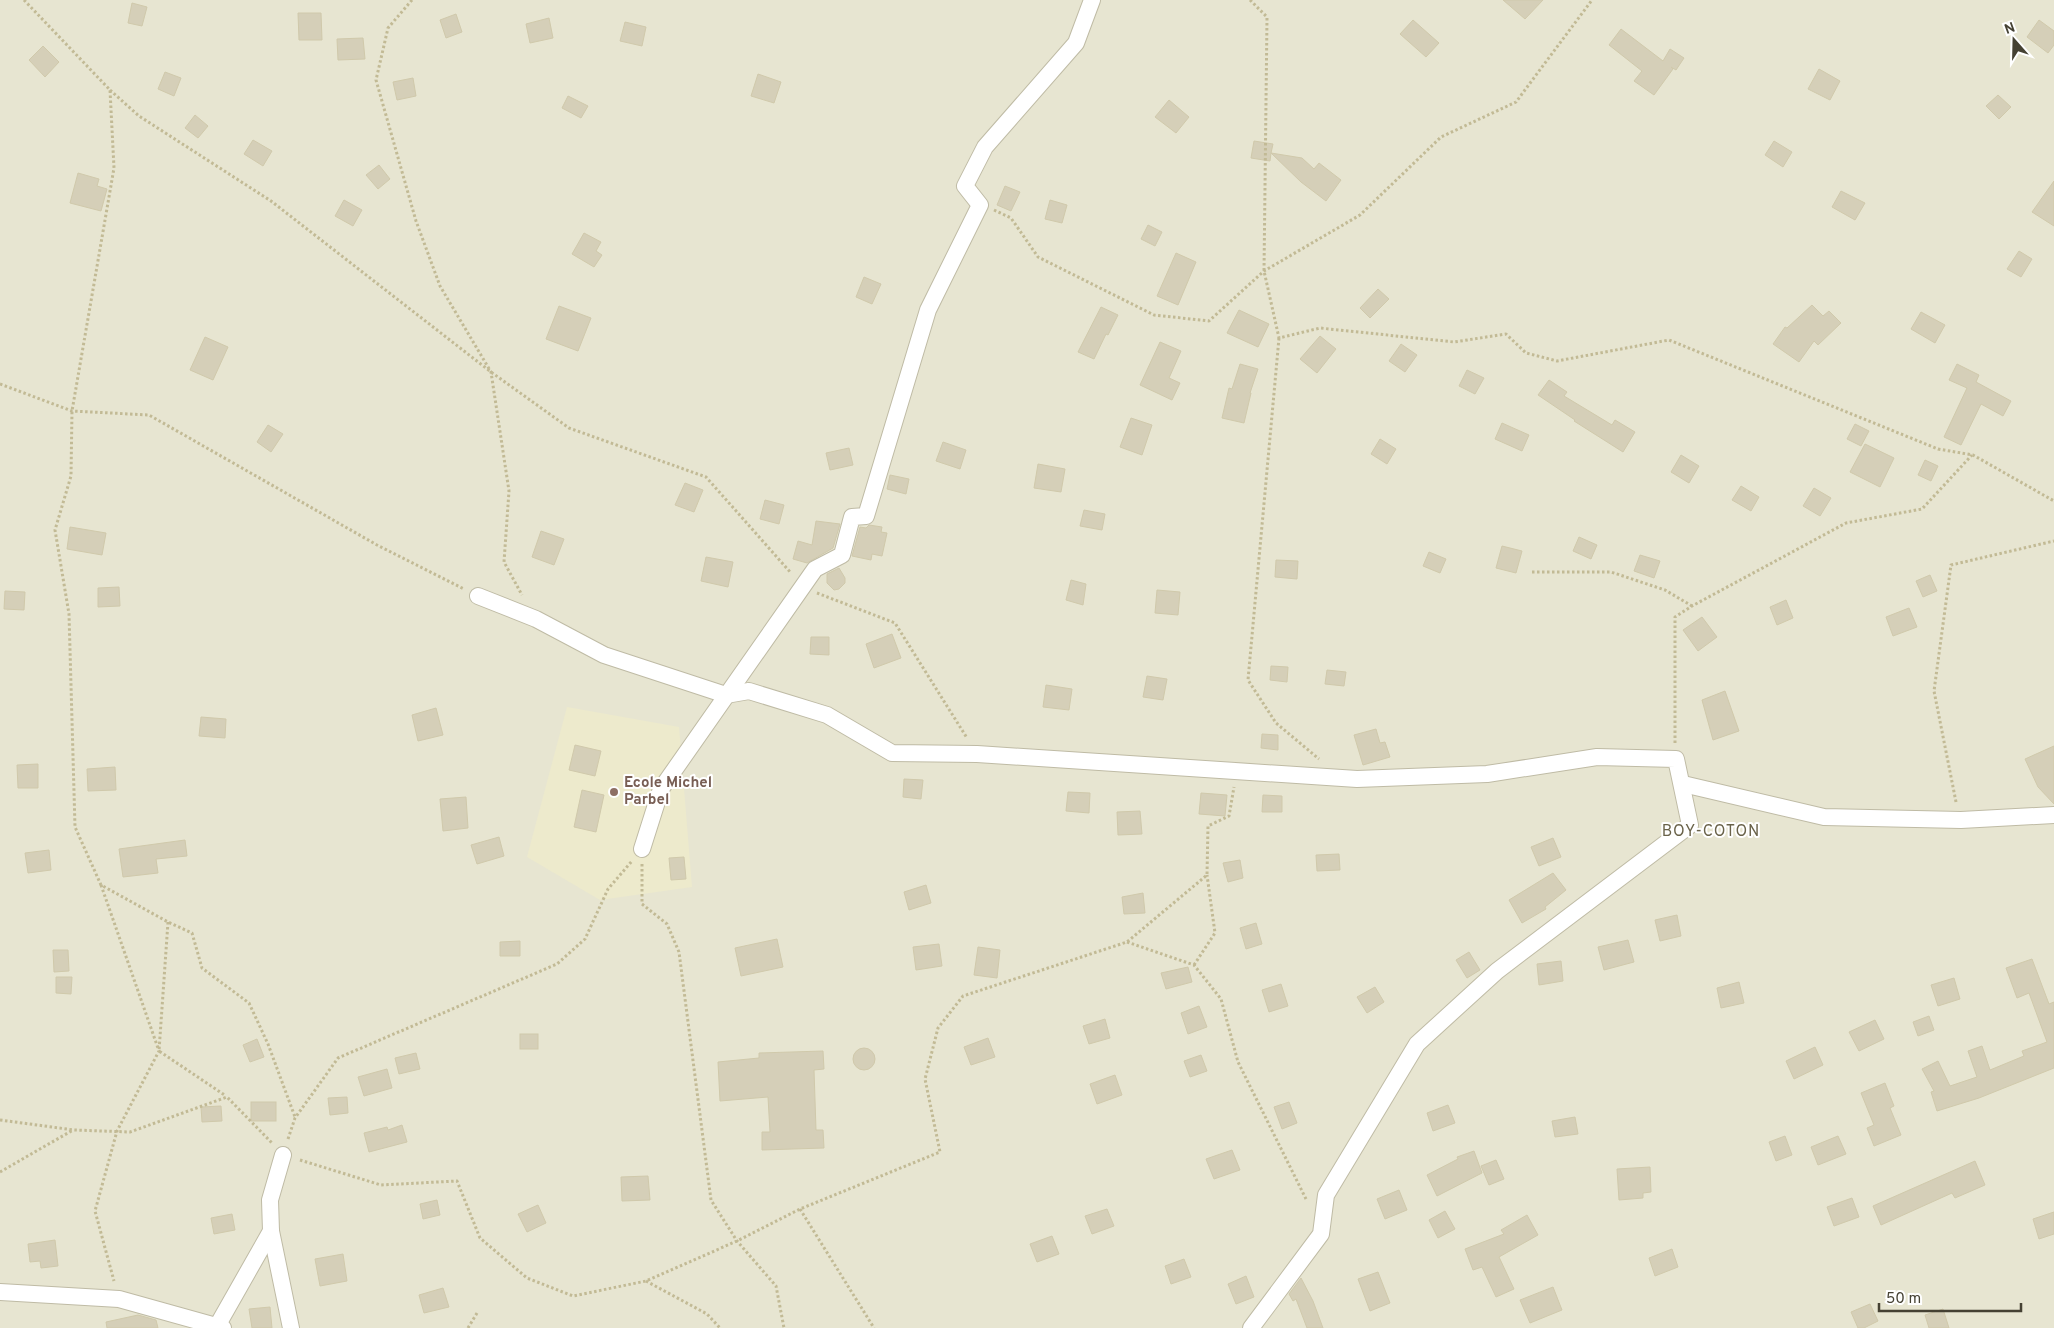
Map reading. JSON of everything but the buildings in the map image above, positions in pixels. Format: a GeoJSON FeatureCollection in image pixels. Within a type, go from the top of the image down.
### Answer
{"type":"FeatureCollection","features":[{"type":"Feature","properties":{"kind":"street"},"geometry":{"type":"LineString","coordinates":[[642,849],[661,789],[815,569],[842,555],[852,517],[866,516],[928,310],[980,205],[965,186],[985,146],[1076,43],[1092,0]]}},
{"type":"Feature","properties":{"kind":"street"},"geometry":{"type":"LineString","coordinates":[[478,596],[536,619],[604,656],[726,695],[749,691],[827,715],[892,752],[977,754],[1357,779],[1487,774],[1597,757],[1676,759],[1683,784],[1690,825],[1497,970],[1417,1044],[1326,1195],[1321,1234],[1251,1328]]}},
{"type":"Feature","properties":{"kind":"street"},"geometry":{"type":"LineString","coordinates":[[1683,784],[1824,816],[1961,820],[2054,815]]}},
{"type":"Feature","properties":{"kind":"street"},"geometry":{"type":"LineString","coordinates":[[283,1155],[270,1200],[271,1231],[291,1328]]}},
{"type":"Feature","properties":{"kind":"street"},"geometry":{"type":"LineString","coordinates":[[0,1292],[119,1298],[219,1327],[271,1231]]}},
{"type":"Feature","properties":{"kind":"path"},"geometry":{"type":"LineString","coordinates":[[24,0],[110,90],[139,116],[271,201],[491,372],[569,428],[706,478],[804,587],[827,598],[895,623],[977,754]]}},
{"type":"Feature","properties":{"kind":"path"},"geometry":{"type":"LineString","coordinates":[[412,0],[388,28],[376,80],[416,221],[440,286],[491,372],[509,491],[504,562],[536,619]]}},
{"type":"Feature","properties":{"kind":"path"},"geometry":{"type":"LineString","coordinates":[[1250,0],[1267,17],[1264,271],[1279,338],[1248,680],[1276,723],[1322,761]]}},
{"type":"Feature","properties":{"kind":"path"},"geometry":{"type":"LineString","coordinates":[[980,205],[986,205],[1011,218],[1038,257],[1154,315],[1208,321],[1264,271],[1360,215],[1441,137],[1516,102],[1592,0]]}},
{"type":"Feature","properties":{"kind":"path"},"geometry":{"type":"LineString","coordinates":[[110,90],[114,168],[72,411],[71,476],[55,530],[69,614],[75,827],[101,885],[159,1051],[227,1097],[283,1155],[381,1185],[457,1181],[480,1238],[527,1278],[573,1296],[646,1281],[737,1241],[800,1209],[940,1152],[925,1079],[938,1028],[963,996],[1127,942],[1207,874]]}},
{"type":"Feature","properties":{"kind":"path"},"geometry":{"type":"LineString","coordinates":[[1279,338],[1320,328],[1454,342],[1506,334],[1526,353],[1557,361],[1669,340],[1938,449],[1973,455],[2054,501]]}},
{"type":"Feature","properties":{"kind":"path"},"geometry":{"type":"LineString","coordinates":[[0,384],[72,411],[149,415],[377,545],[478,596]]}},
{"type":"Feature","properties":{"kind":"path"},"geometry":{"type":"LineString","coordinates":[[1676,759],[1676,617],[1692,606],[1846,524],[1922,509],[1973,455]]}},
{"type":"Feature","properties":{"kind":"path"},"geometry":{"type":"LineString","coordinates":[[1961,820],[1953,792],[1934,691],[1951,565],[2054,541]]}},
{"type":"Feature","properties":{"kind":"path"},"geometry":{"type":"LineString","coordinates":[[1532,572],[1611,572],[1665,590],[1692,606]]}},
{"type":"Feature","properties":{"kind":"path"},"geometry":{"type":"LineString","coordinates":[[1194,965],[1216,933],[1207,874],[1208,826],[1229,816],[1236,771]]}},
{"type":"Feature","properties":{"kind":"path"},"geometry":{"type":"LineString","coordinates":[[283,1155],[295,1118],[338,1058],[557,964],[585,939],[608,889],[642,849]]}},
{"type":"Feature","properties":{"kind":"path"},"geometry":{"type":"LineString","coordinates":[[642,849],[642,904],[668,924],[679,952],[711,1200],[737,1241],[776,1286],[784,1328]]}},
{"type":"Feature","properties":{"kind":"path"},"geometry":{"type":"LineString","coordinates":[[101,885],[192,934],[202,968],[248,1003],[268,1044],[295,1118]]}},
{"type":"Feature","properties":{"kind":"path"},"geometry":{"type":"LineString","coordinates":[[119,1298],[95,1211],[117,1131],[159,1051],[168,922]]}},
{"type":"Feature","properties":{"kind":"path"},"geometry":{"type":"LineString","coordinates":[[1127,942],[1194,965],[1220,999],[1238,1062],[1309,1206]]}},
{"type":"Feature","properties":{"kind":"path"},"geometry":{"type":"LineString","coordinates":[[0,1120],[74,1130],[130,1132],[227,1097]]}},
{"type":"Feature","properties":{"kind":"path"},"geometry":{"type":"LineString","coordinates":[[0,1172],[74,1130]]}},
{"type":"Feature","properties":{"kind":"path"},"geometry":{"type":"LineString","coordinates":[[800,1209],[874,1328]]}},
{"type":"Feature","properties":{"kind":"path"},"geometry":{"type":"LineString","coordinates":[[646,1281],[707,1314],[720,1328]]}},
{"type":"Feature","properties":{"kind":"path"},"geometry":{"type":"LineString","coordinates":[[468,1328],[477,1313]]}},
{"type":"Feature","properties":{"kind":"shaded area"},"geometry":{"type":"Polygon","coordinates":[[[0,0],[2054,0],[2054,1328],[0,1328],[0,0]]]}},
{"type":"Feature","properties":{"kind":"shaded area","name":"Ecole Michel Parbel"},"geometry":{"type":"Polygon","coordinates":[[[567,707],[679,727],[692,887],[600,900],[527,857],[567,707]]]}},
{"type":"Feature","properties":{"kind":"place","name":"Ecole Michel Parbel"},"geometry":{"type":"Point","coordinates":[614,792]}},
{"type":"Feature","properties":{"kind":"district","name":"BOY-COTON"},"geometry":{"type":"Point","coordinates":[1711,832]}}]}
